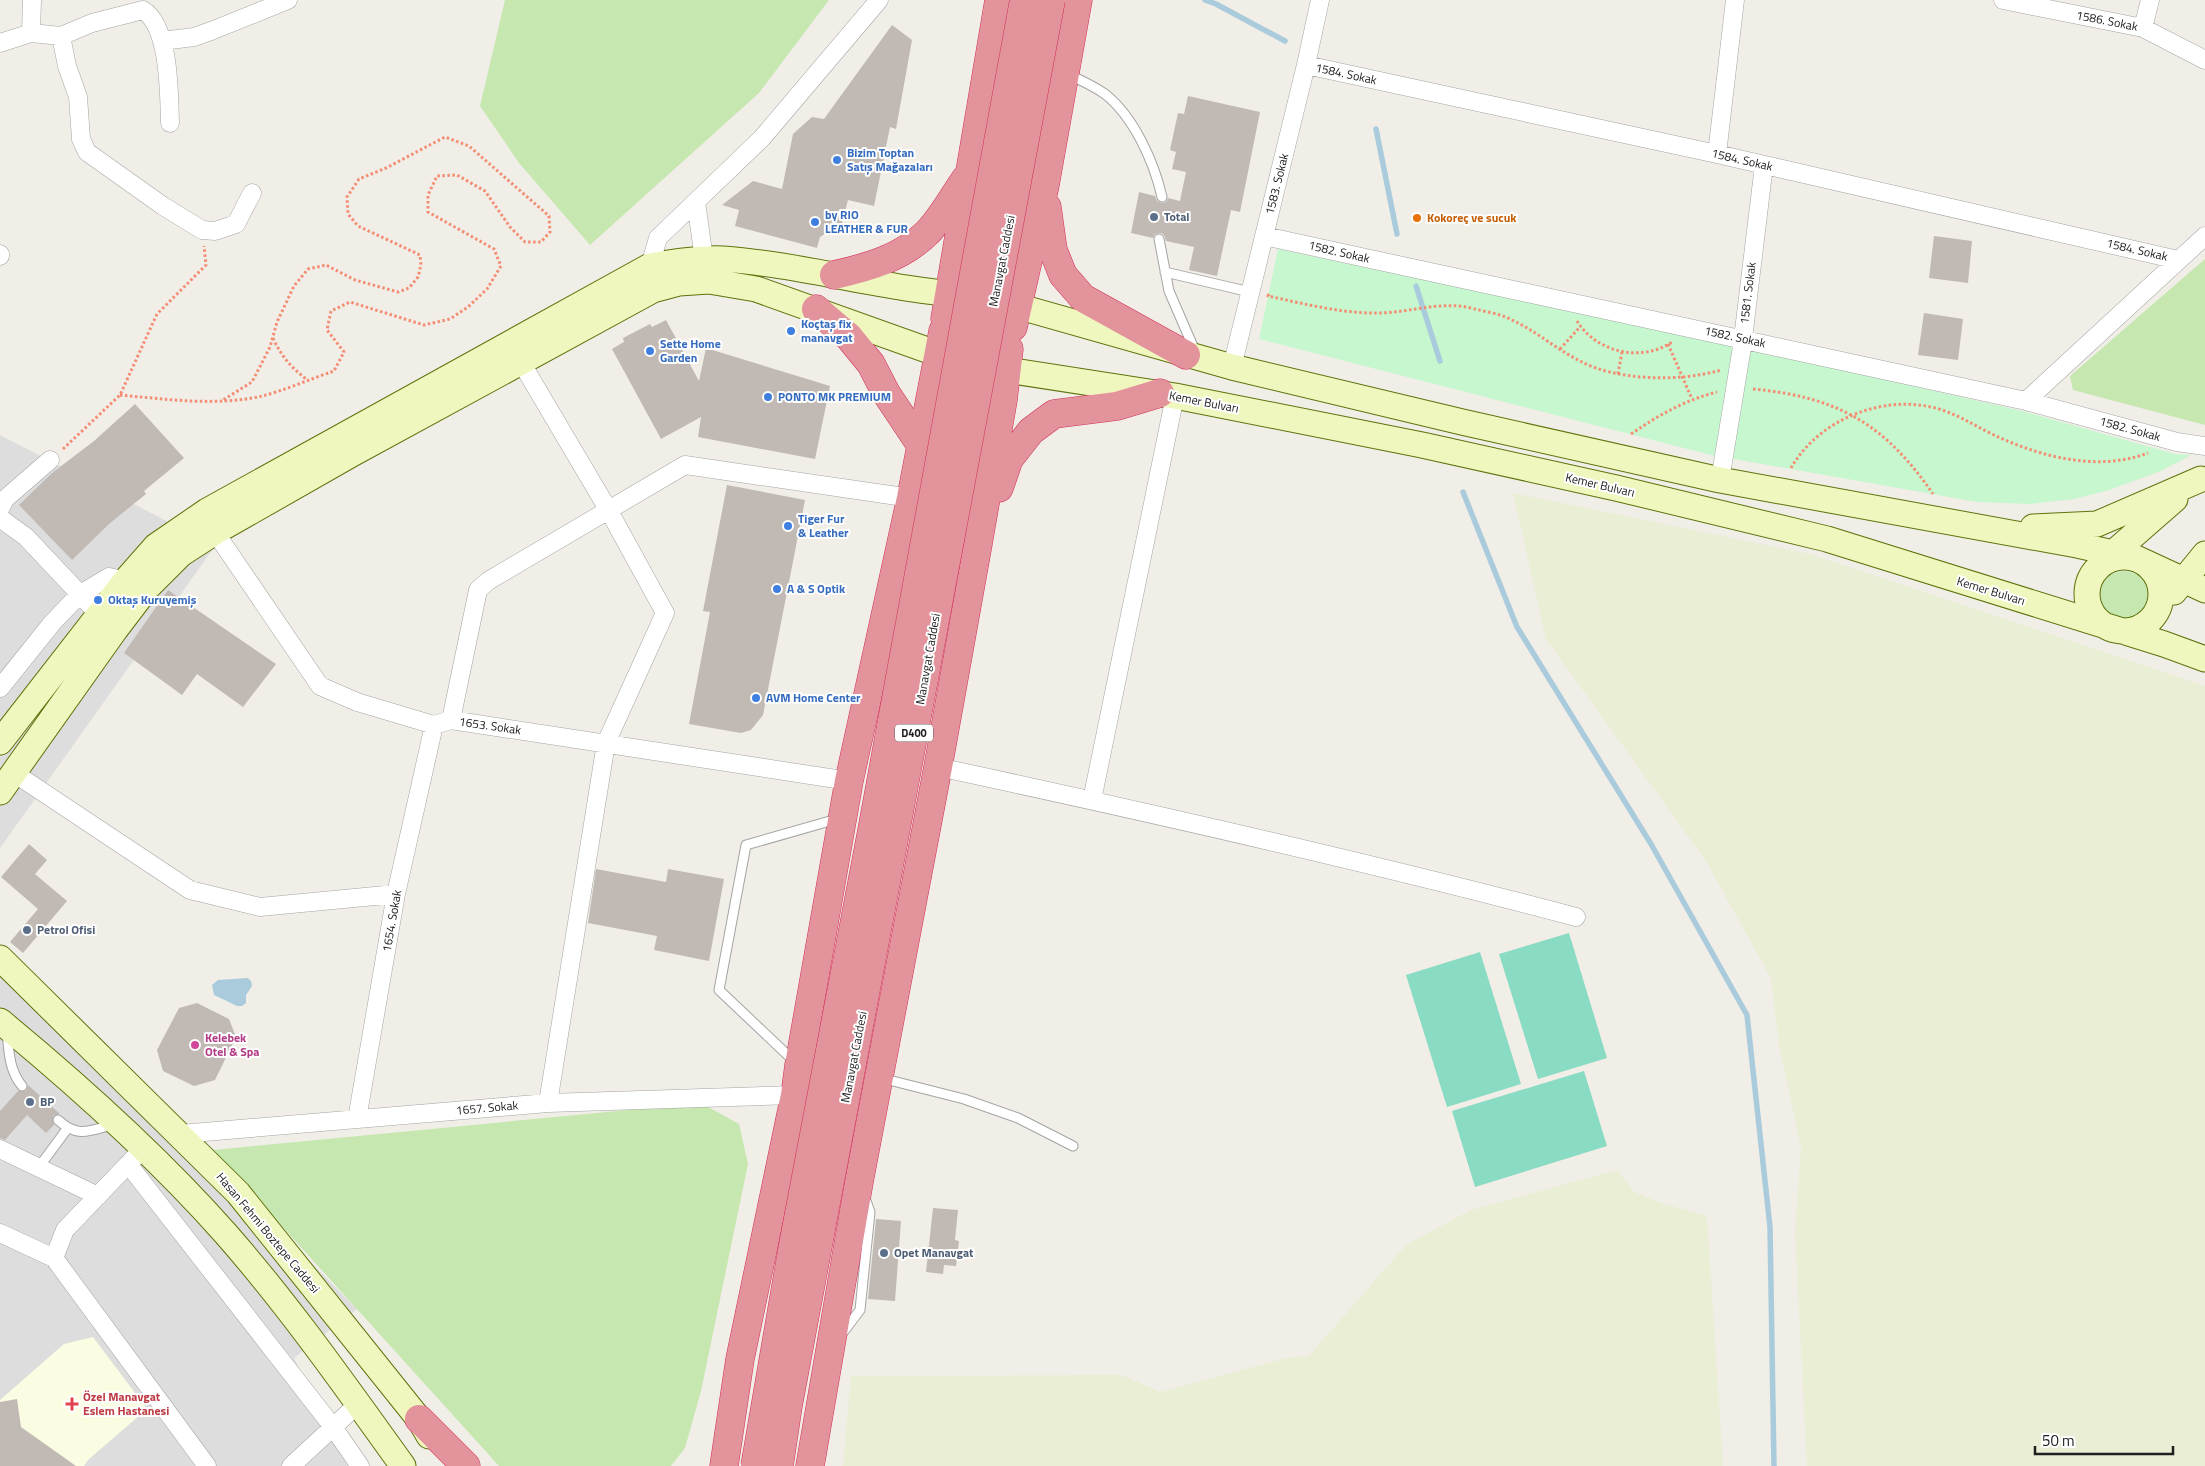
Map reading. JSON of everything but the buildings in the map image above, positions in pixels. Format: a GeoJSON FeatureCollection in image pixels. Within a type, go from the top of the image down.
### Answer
{"type":"FeatureCollection","features":[{"type":"Feature","properties":{"kind":"highway"},"geometry":{"type":"LineString","coordinates":[[810,1466],[859,1182],[938,767],[978,544],[979,331],[970,172],[999,0]]}},
{"type":"Feature","properties":{"kind":"highway","name":"Manavgat Caddesi"},"geometry":{"type":"LineString","coordinates":[[755,1466],[793,1245],[872,830],[1024,0]]}},
{"type":"Feature","properties":{"kind":"highway","name":"Manavgat Caddesi"},"geometry":{"type":"LineString","coordinates":[[779,1466],[792,1387],[1051,0]]}},
{"type":"Feature","properties":{"kind":"highway"},"geometry":{"type":"LineString","coordinates":[[724,1466],[740,1359],[795,1094],[798,1065],[849,781],[911,498],[920,444],[979,331],[1045,185],[1078,0]]}},
{"type":"Feature","properties":{"kind":"highway"},"geometry":{"type":"LineString","coordinates":[[834,276],[873,266],[908,248],[928,231],[970,172]]}},
{"type":"Feature","properties":{"kind":"highway"},"geometry":{"type":"LineString","coordinates":[[1045,185],[1053,250],[1063,275],[1083,298],[1192,357]]}},
{"type":"Feature","properties":{"kind":"highway"},"geometry":{"type":"LineString","coordinates":[[816,309],[848,337],[871,364],[886,393],[920,444]]}},
{"type":"Feature","properties":{"kind":"highway"},"geometry":{"type":"LineString","coordinates":[[978,544],[1010,459],[1031,431],[1054,414],[1117,406],[1168,394]]}},
{"type":"Feature","properties":{"kind":"highway"},"geometry":{"type":"LineString","coordinates":[[709,1466],[740,1359]]}},
{"type":"Feature","properties":{"kind":"highway"},"geometry":{"type":"LineString","coordinates":[[420,1419],[466,1466]]}},
{"type":"Feature","properties":{"kind":"main road"},"geometry":{"type":"LineString","coordinates":[[0,742],[107,623],[137,584],[156,546],[207,511],[650,266],[704,259],[755,263],[908,290],[979,331]]}},
{"type":"Feature","properties":{"kind":"main road"},"geometry":{"type":"LineString","coordinates":[[137,584],[215,532],[352,454],[653,290],[679,283],[709,281],[756,289],[816,309],[1192,357],[1462,422],[1720,480],[1986,528],[2150,568],[2160,583],[2160,600],[2153,617]]}},
{"type":"Feature","properties":{"kind":"main road","name":"Kemer Bulvarı"},"geometry":{"type":"LineString","coordinates":[[979,331],[1168,394],[1616,488],[1827,539],[2110,629],[2164,644],[2205,659]]}},
{"type":"Feature","properties":{"kind":"main road"},"geometry":{"type":"LineString","coordinates":[[1986,528],[2097,524],[2203,477]]}},
{"type":"Feature","properties":{"kind":"main road"},"geometry":{"type":"LineString","coordinates":[[2203,477],[2168,504],[2116,559],[2091,575],[2087,588],[2087,600],[2095,617],[2110,629],[2122,631],[2134,630],[2144,625],[2194,585],[2205,554]]}},
{"type":"Feature","properties":{"kind":"main road"},"geometry":{"type":"LineString","coordinates":[[2116,559],[2194,585]]}},
{"type":"Feature","properties":{"kind":"main road"},"geometry":{"type":"LineString","coordinates":[[7,782],[107,623]]}},
{"type":"Feature","properties":{"kind":"main road","name":"Hasan Fehmi Boztepe Caddesi"},"geometry":{"type":"LineString","coordinates":[[0,958],[238,1193],[420,1419],[447,1466]]}},
{"type":"Feature","properties":{"kind":"main road"},"geometry":{"type":"LineString","coordinates":[[2,1032],[70,1079],[118,1123],[136,1156],[238,1248],[284,1304],[402,1466]]}},
{"type":"Feature","properties":{"kind":"street"},"geometry":{"type":"LineString","coordinates":[[31,32],[32,0]]}},
{"type":"Feature","properties":{"kind":"street"},"geometry":{"type":"LineString","coordinates":[[162,41],[194,37],[288,0]]}},
{"type":"Feature","properties":{"kind":"street"},"geometry":{"type":"LineString","coordinates":[[650,266],[658,238],[762,138],[880,0]]}},
{"type":"Feature","properties":{"kind":"street","name":"1583. Sokak"},"geometry":{"type":"LineString","coordinates":[[1232,367],[1306,65],[1320,0]]}},
{"type":"Feature","properties":{"kind":"street"},"geometry":{"type":"LineString","coordinates":[[1717,154],[1735,0]]}},
{"type":"Feature","properties":{"kind":"street","name":"1586. Sokak"},"geometry":{"type":"LineString","coordinates":[[2003,0],[2143,28],[2205,60]]}},
{"type":"Feature","properties":{"kind":"street"},"geometry":{"type":"LineString","coordinates":[[2143,28],[2150,0]]}},
{"type":"Feature","properties":{"kind":"street"},"geometry":{"type":"LineString","coordinates":[[0,44],[31,32],[61,36],[92,24],[143,10],[151,15],[162,41],[169,85],[170,123]]}},
{"type":"Feature","properties":{"kind":"street"},"geometry":{"type":"LineString","coordinates":[[61,36],[67,66],[78,98],[81,138],[86,152],[163,206],[202,230],[215,231],[236,224],[252,192]]}},
{"type":"Feature","properties":{"kind":"street","name":"1584. Sokak"},"geometry":{"type":"LineString","coordinates":[[1306,65],[1717,154],[2178,260]]}},
{"type":"Feature","properties":{"kind":"street","name":"1581. Sokak"},"geometry":{"type":"LineString","coordinates":[[1720,480],[1743,338],[1764,165]]}},
{"type":"Feature","properties":{"kind":"street"},"geometry":{"type":"LineString","coordinates":[[696,202],[704,259]]}},
{"type":"Feature","properties":{"kind":"street","name":"1582. Sokak"},"geometry":{"type":"LineString","coordinates":[[1264,236],[1505,289],[1743,338],[2026,401],[2177,442],[2205,446]]}},
{"type":"Feature","properties":{"kind":"street","name":"1584. Sokak"},"geometry":{"type":"LineString","coordinates":[[2026,401],[2205,236]]}},
{"type":"Feature","properties":{"kind":"street"},"geometry":{"type":"LineString","coordinates":[[521,362],[609,512],[665,613],[606,743],[548,1103]]}},
{"type":"Feature","properties":{"kind":"street"},"geometry":{"type":"LineString","coordinates":[[1092,800],[1168,394]]}},
{"type":"Feature","properties":{"kind":"street"},"geometry":{"type":"LineString","coordinates":[[0,508],[5,499],[50,460]]}},
{"type":"Feature","properties":{"kind":"street"},"geometry":{"type":"LineString","coordinates":[[451,720],[478,590],[488,581],[609,512],[686,465],[911,498]]}},
{"type":"Feature","properties":{"kind":"street"},"geometry":{"type":"LineString","coordinates":[[0,518],[26,537],[107,623]]}},
{"type":"Feature","properties":{"kind":"street"},"geometry":{"type":"LineString","coordinates":[[215,532],[320,686],[357,702],[434,725]]}},
{"type":"Feature","properties":{"kind":"street"},"geometry":{"type":"LineString","coordinates":[[0,688],[53,622],[79,595],[109,577],[137,584]]}},
{"type":"Feature","properties":{"kind":"street","name":"1653. Sokak"},"geometry":{"type":"LineString","coordinates":[[434,725],[451,720],[849,781]]}},
{"type":"Feature","properties":{"kind":"street","name":"1654. Sokak"},"geometry":{"type":"LineString","coordinates":[[357,1119],[396,894],[434,725]]}},
{"type":"Feature","properties":{"kind":"street"},"geometry":{"type":"LineString","coordinates":[[938,767],[1092,800],[1481,892],[1576,917]]}},
{"type":"Feature","properties":{"kind":"street"},"geometry":{"type":"LineString","coordinates":[[7,782],[190,890],[260,907],[396,894]]}},
{"type":"Feature","properties":{"kind":"street","name":"1657. Sokak"},"geometry":{"type":"LineString","coordinates":[[180,1134],[548,1103],[795,1094]]}},
{"type":"Feature","properties":{"kind":"street"},"geometry":{"type":"LineString","coordinates":[[0,1149],[98,1196]]}},
{"type":"Feature","properties":{"kind":"street"},"geometry":{"type":"LineString","coordinates":[[54,1258],[65,1230],[136,1156],[360,1466]]}},
{"type":"Feature","properties":{"kind":"street"},"geometry":{"type":"LineString","coordinates":[[0,1233],[54,1258],[207,1466]]}},
{"type":"Feature","properties":{"kind":"street"},"geometry":{"type":"LineString","coordinates":[[291,1466],[358,1404]]}},
{"type":"Feature","properties":{"kind":"lane"},"geometry":{"type":"LineString","coordinates":[[1065,72],[1105,94],[1130,119],[1157,178],[1162,197]]}},
{"type":"Feature","properties":{"kind":"lane"},"geometry":{"type":"LineString","coordinates":[[1159,239],[1169,291],[1192,357]]}},
{"type":"Feature","properties":{"kind":"lane"},"geometry":{"type":"LineString","coordinates":[[1165,272],[1250,292]]}},
{"type":"Feature","properties":{"kind":"lane"},"geometry":{"type":"LineString","coordinates":[[798,1065],[719,990],[746,845],[842,818]]}},
{"type":"Feature","properties":{"kind":"lane"},"geometry":{"type":"LineString","coordinates":[[2,1032],[15,1078],[22,1086]]}},
{"type":"Feature","properties":{"kind":"lane"},"geometry":{"type":"LineString","coordinates":[[2,1032],[9,1053]]}},
{"type":"Feature","properties":{"kind":"lane"},"geometry":{"type":"LineString","coordinates":[[879,1077],[964,1099],[1018,1118],[1073,1146]]}},
{"type":"Feature","properties":{"kind":"lane"},"geometry":{"type":"LineString","coordinates":[[58,1120],[67,1129],[81,1133],[118,1123]]}},
{"type":"Feature","properties":{"kind":"lane"},"geometry":{"type":"LineString","coordinates":[[39,1167],[67,1129]]}},
{"type":"Feature","properties":{"kind":"path"},"geometry":{"type":"LineString","coordinates":[[120,395],[200,402],[258,397],[334,371],[344,352],[327,330],[331,311],[350,302],[424,325],[450,319],[468,308],[487,289],[501,266],[494,249],[428,212],[428,195],[437,176],[457,175],[484,191],[510,227],[525,242],[541,242],[550,232],[549,216],[469,146],[445,137],[386,168],[359,179],[347,196],[348,214],[358,226],[420,255],[421,265],[418,277],[409,288],[398,292],[355,280],[326,265],[308,268],[294,286],[277,322],[270,347],[252,382],[223,400]]}},
{"type":"Feature","properties":{"kind":"path"},"geometry":{"type":"LineString","coordinates":[[50,460],[120,395],[157,314],[206,265],[202,230]]}},
{"type":"Feature","properties":{"kind":"path"},"geometry":{"type":"LineString","coordinates":[[1414,309],[1432,306],[1472,308],[1511,319],[1581,362],[1618,374],[1683,376],[1712,373],[1739,364]]}},
{"type":"Feature","properties":{"kind":"path"},"geometry":{"type":"LineString","coordinates":[[1575,318],[1580,327],[1598,343],[1622,352],[1638,353],[1668,344],[1675,339]]}},
{"type":"Feature","properties":{"kind":"path"},"geometry":{"type":"LineString","coordinates":[[1560,349],[1580,327]]}},
{"type":"Feature","properties":{"kind":"path"},"geometry":{"type":"LineString","coordinates":[[272,338],[279,352],[292,368],[307,380]]}},
{"type":"Feature","properties":{"kind":"path"},"geometry":{"type":"LineString","coordinates":[[1668,344],[1692,398]]}},
{"type":"Feature","properties":{"kind":"path"},"geometry":{"type":"LineString","coordinates":[[1618,374],[1622,352]]}},
{"type":"Feature","properties":{"kind":"path"},"geometry":{"type":"LineString","coordinates":[[1631,434],[1660,414],[1692,398],[1735,388],[1782,392],[1831,405],[1871,427],[1913,466],[1933,494]]}},
{"type":"Feature","properties":{"kind":"path"},"geometry":{"type":"LineString","coordinates":[[1791,468],[1799,453],[1834,424],[1870,408],[1904,404],[1937,408],[1962,417],[2018,446],[2070,460],[2128,461],[2150,452]]}},
{"type":"Feature","properties":{"kind":"shaded area"},"geometry":{"type":"Polygon","coordinates":[[[0,435],[215,546],[0,848],[0,435]]]}},
{"type":"Feature","properties":{"kind":"shaded area"},"geometry":{"type":"Polygon","coordinates":[[[1513,493],[1810,554],[2205,686],[2205,1466],[1807,1466],[1795,1233],[1801,1147],[1779,1045],[1771,978],[1706,861],[1546,639],[1513,493]]]}},
{"type":"Feature","properties":{"kind":"shaded area"},"geometry":{"type":"Polygon","coordinates":[[[0,949],[357,1309],[294,1358],[348,1466],[0,1466],[0,949]]]}},
{"type":"Feature","properties":{"kind":"shaded area"},"geometry":{"type":"Polygon","coordinates":[[[1617,1170],[1634,1192],[1661,1203],[1707,1216],[1723,1466],[843,1466],[851,1376],[1121,1375],[1161,1392],[1290,1357],[1309,1356],[1406,1245],[1471,1210],[1617,1170]]]}},
{"type":"Feature","properties":{"kind":"shaded area","name":"Özel Manavgat Eslem Hastanesi"},"geometry":{"type":"Polygon","coordinates":[[[93,1337],[147,1409],[89,1459],[84,1466],[0,1466],[0,1400],[64,1344],[93,1337]]]}},
{"type":"Feature","properties":{"kind":"green space"},"geometry":{"type":"Polygon","coordinates":[[[505,0],[829,0],[759,93],[590,245],[519,163],[480,106],[505,0]]]}},
{"type":"Feature","properties":{"kind":"green space"},"geometry":{"type":"Polygon","coordinates":[[[1278,249],[1742,347],[2022,411],[2175,454],[2191,455],[2161,471],[2109,490],[2075,499],[2030,504],[1977,502],[1711,455],[1259,339],[1278,249]]]}},
{"type":"Feature","properties":{"kind":"green space"},"geometry":{"type":"Polygon","coordinates":[[[2205,259],[2205,425],[2073,390],[2070,376],[2205,259]]]}},
{"type":"Feature","properties":{"kind":"green space"},"geometry":{"type":"Polygon","coordinates":[[[2119,571],[2129,571],[2141,578],[2148,590],[2148,600],[2141,612],[2129,619],[2119,619],[2111,615],[2104,608],[2100,600],[2100,590],[2104,582],[2111,575],[2119,571]]]}},
{"type":"Feature","properties":{"kind":"green space"},"geometry":{"type":"Polygon","coordinates":[[[1569,933],[1607,1058],[1538,1079],[1499,954],[1569,933]]]}},
{"type":"Feature","properties":{"kind":"green space"},"geometry":{"type":"Polygon","coordinates":[[[1480,952],[1521,1084],[1447,1107],[1406,975],[1480,952]]]}},
{"type":"Feature","properties":{"kind":"green space"},"geometry":{"type":"Polygon","coordinates":[[[1584,1071],[1607,1146],[1475,1187],[1452,1111],[1584,1071]]]}},
{"type":"Feature","properties":{"kind":"green space"},"geometry":{"type":"Polygon","coordinates":[[[701,1103],[739,1124],[748,1164],[701,1391],[685,1448],[671,1466],[499,1466],[213,1150],[701,1103]]]}},
{"type":"Feature","properties":{"kind":"water"},"geometry":{"type":"Polygon","coordinates":[[[248,978],[252,986],[246,995],[246,1003],[242,1006],[237,1006],[214,995],[212,985],[218,980],[248,978]]]}},
{"type":"Feature","properties":{"kind":"waterway"},"geometry":{"type":"LineString","coordinates":[[1205,0],[1285,41]]}},
{"type":"Feature","properties":{"kind":"waterway"},"geometry":{"type":"LineString","coordinates":[[1376,129],[1397,234]]}},
{"type":"Feature","properties":{"kind":"waterway"},"geometry":{"type":"LineString","coordinates":[[1416,286],[1440,361]]}},
{"type":"Feature","properties":{"kind":"waterway"},"geometry":{"type":"LineString","coordinates":[[1463,492],[1517,627],[1651,844],[1747,1015],[1770,1227],[1774,1466]]}},
{"type":"Feature","properties":{"kind":"place","name":"Bizim Toptan Satış Mağazaları"},"geometry":{"type":"Point","coordinates":[837,160]}},
{"type":"Feature","properties":{"kind":"place","name":"Total"},"geometry":{"type":"Point","coordinates":[1154,217]}},
{"type":"Feature","properties":{"kind":"place","name":"Kokoreç ve sucuk"},"geometry":{"type":"Point","coordinates":[1417,218]}},
{"type":"Feature","properties":{"kind":"place","name":"by RIO LEATHER & FUR"},"geometry":{"type":"Point","coordinates":[815,222]}},
{"type":"Feature","properties":{"kind":"place","name":"Koçtaş fix manavgat"},"geometry":{"type":"Point","coordinates":[791,331]}},
{"type":"Feature","properties":{"kind":"place","name":"Sette Home Garden"},"geometry":{"type":"Point","coordinates":[650,351]}},
{"type":"Feature","properties":{"kind":"place","name":"PONTO MK PREMIUM"},"geometry":{"type":"Point","coordinates":[768,397]}},
{"type":"Feature","properties":{"kind":"place","name":"Tiger Fur & Leather"},"geometry":{"type":"Point","coordinates":[788,526]}},
{"type":"Feature","properties":{"kind":"place","name":"A & S Optik"},"geometry":{"type":"Point","coordinates":[777,589]}},
{"type":"Feature","properties":{"kind":"place","name":"Oktaş Kuruyemiş"},"geometry":{"type":"Point","coordinates":[98,600]}},
{"type":"Feature","properties":{"kind":"place","name":"AVM Home Center"},"geometry":{"type":"Point","coordinates":[756,698]}},
{"type":"Feature","properties":{"kind":"place","name":"Petrol Ofisi"},"geometry":{"type":"Point","coordinates":[27,930]}},
{"type":"Feature","properties":{"kind":"place","name":"Kelebek Otel & Spa"},"geometry":{"type":"Point","coordinates":[195,1045]}},
{"type":"Feature","properties":{"kind":"place","name":"BP"},"geometry":{"type":"Point","coordinates":[30,1102]}},
{"type":"Feature","properties":{"kind":"place","name":"Opet Manavgat"},"geometry":{"type":"Point","coordinates":[884,1253]}},
{"type":"Feature","properties":{"kind":"place","name":"Özel Manavgat Eslem Hastanesi"},"geometry":{"type":"Point","coordinates":[72,1404]}}]}
